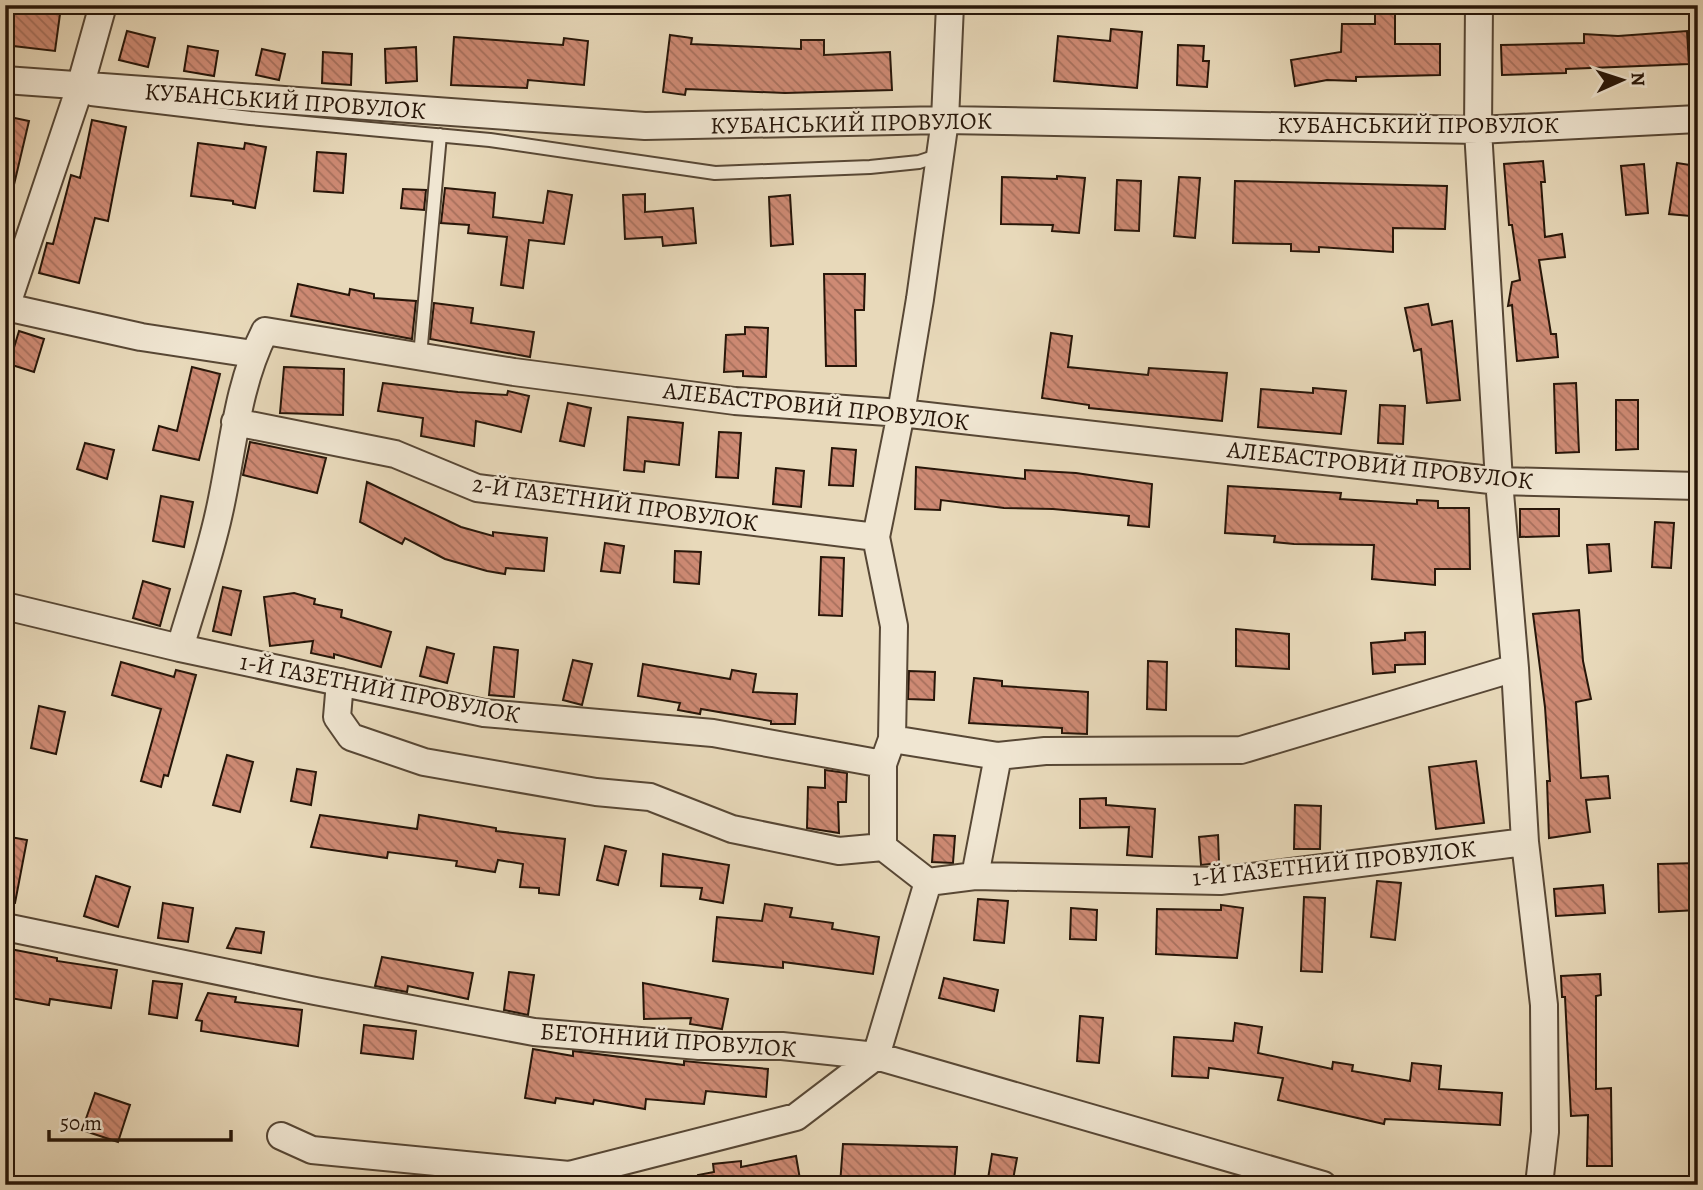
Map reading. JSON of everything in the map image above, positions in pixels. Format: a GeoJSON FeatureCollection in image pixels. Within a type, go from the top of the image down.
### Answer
{"type":"FeatureCollection","features":[{"type":"Feature","properties":{"kind":"street"},"geometry":{"type":"LineString","coordinates":[[103,5],[78,92],[6,309],[141,337],[253,354]]}},
{"type":"Feature","properties":{"kind":"street"},"geometry":{"type":"LineString","coordinates":[[883,848],[883,764],[892,738],[894,626],[876,537],[901,413],[945,120],[950,5]]}},
{"type":"Feature","properties":{"kind":"street"},"geometry":{"type":"LineString","coordinates":[[1479,5],[1478,130],[1499,481],[1515,668],[1525,842],[1544,1005],[1545,1132],[1539,1185]]}},
{"type":"Feature","properties":{"kind":"street","name":"КУБАНСЬКИЙ ПРОВУЛОК"},"geometry":{"type":"LineString","coordinates":[[5,80],[78,92],[645,126],[945,120],[1478,130],[1698,118]]}},
{"type":"Feature","properties":{"kind":"street","name":"АЛЕБАСТРОВИЙ ПРОВУЛОК"},"geometry":{"type":"LineString","coordinates":[[180,648],[219,513],[235,422],[253,354],[265,331],[514,372],[735,401],[901,413],[1499,481],[1698,486]]}},
{"type":"Feature","properties":{"kind":"street","name":"2-Й ГАЗЕТНИЙ ПРОВУЛОК"},"geometry":{"type":"LineString","coordinates":[[235,422],[395,454],[477,488],[876,537]]}},
{"type":"Feature","properties":{"kind":"street","name":"1-Й ГАЗЕТНИЙ ПРОВУЛОК"},"geometry":{"type":"LineString","coordinates":[[5,606],[180,648],[484,713],[713,733],[883,764]]}},
{"type":"Feature","properties":{"kind":"street"},"geometry":{"type":"LineString","coordinates":[[892,738],[998,756],[1045,751],[1241,750],[1515,668]]}},
{"type":"Feature","properties":{"kind":"street"},"geometry":{"type":"LineString","coordinates":[[281,1136],[312,1150],[569,1175],[796,1117],[876,1056],[928,883],[883,848],[839,851],[732,829],[650,797],[596,792],[424,762],[351,737],[337,717],[340,682]]}},
{"type":"Feature","properties":{"kind":"street"},"geometry":{"type":"LineString","coordinates":[[975,876],[998,756]]}},
{"type":"Feature","properties":{"kind":"street","name":"1-Й ГАЗЕТНИЙ ПРОВУЛОК"},"geometry":{"type":"LineString","coordinates":[[928,883],[975,876],[1220,881],[1525,842]]}},
{"type":"Feature","properties":{"kind":"street","name":"БЕТОННИЙ ПРОВУЛОК"},"geometry":{"type":"LineString","coordinates":[[5,927],[315,991],[534,1032],[699,1046],[782,1046],[876,1056],[1323,1185]]}},
{"type":"Feature","properties":{"kind":"lane"},"geometry":{"type":"LineString","coordinates":[[78,92],[250,118],[568,149],[715,173],[870,167],[919,162],[940,155]]}},
{"type":"Feature","properties":{"kind":"lane"},"geometry":{"type":"LineString","coordinates":[[420,356],[440,135]]}},
{"type":"Feature","properties":{"kind":"building"},"geometry":{"type":"Polygon","coordinates":[[[1375,5],[1395,5],[1395,44],[1440,44],[1440,75],[1356,77],[1356,81],[1327,80],[1295,86],[1291,60],[1341,52],[1342,24],[1375,24],[1375,5]]]}},
{"type":"Feature","properties":{"kind":"building"},"geometry":{"type":"Polygon","coordinates":[[[5,7],[60,14],[55,51],[5,45],[5,7]]]}},
{"type":"Feature","properties":{"kind":"building"},"geometry":{"type":"Polygon","coordinates":[[[1111,29],[1142,32],[1137,88],[1054,81],[1058,36],[1110,41],[1111,29]]]}},
{"type":"Feature","properties":{"kind":"building"},"geometry":{"type":"Polygon","coordinates":[[[127,31],[155,38],[148,67],[119,60],[127,31]]]}},
{"type":"Feature","properties":{"kind":"building"},"geometry":{"type":"Polygon","coordinates":[[[1687,31],[1689,64],[1566,69],[1566,73],[1502,75],[1501,45],[1584,43],[1584,34],[1618,36],[1687,31]]]}},
{"type":"Feature","properties":{"kind":"building"},"geometry":{"type":"Polygon","coordinates":[[[670,35],[692,38],[691,44],[801,49],[801,40],[824,40],[824,55],[890,52],[892,90],[785,93],[686,89],[685,95],[663,92],[670,35]]]}},
{"type":"Feature","properties":{"kind":"building"},"geometry":{"type":"Polygon","coordinates":[[[454,37],[563,45],[564,38],[588,41],[584,85],[528,80],[527,88],[451,85],[454,37]]]}},
{"type":"Feature","properties":{"kind":"building"},"geometry":{"type":"Polygon","coordinates":[[[1178,45],[1204,46],[1203,61],[1209,61],[1207,87],[1177,85],[1178,45]]]}},
{"type":"Feature","properties":{"kind":"building"},"geometry":{"type":"Polygon","coordinates":[[[188,46],[218,51],[214,76],[184,71],[188,46]]]}},
{"type":"Feature","properties":{"kind":"building"},"geometry":{"type":"Polygon","coordinates":[[[416,47],[417,81],[386,83],[385,49],[416,47]]]}},
{"type":"Feature","properties":{"kind":"building"},"geometry":{"type":"Polygon","coordinates":[[[262,49],[285,54],[279,80],[256,75],[262,49]]]}},
{"type":"Feature","properties":{"kind":"building"},"geometry":{"type":"Polygon","coordinates":[[[323,52],[352,54],[351,85],[322,83],[323,52]]]}},
{"type":"Feature","properties":{"kind":"building"},"geometry":{"type":"Polygon","coordinates":[[[5,116],[29,121],[13,189],[5,188],[5,116]]]}},
{"type":"Feature","properties":{"kind":"building"},"geometry":{"type":"Polygon","coordinates":[[[92,120],[126,127],[108,221],[95,218],[79,283],[39,273],[47,243],[53,244],[71,175],[80,178],[92,120]]]}},
{"type":"Feature","properties":{"kind":"building"},"geometry":{"type":"Polygon","coordinates":[[[198,143],[244,149],[245,143],[266,147],[255,208],[233,204],[233,201],[191,196],[198,143]]]}},
{"type":"Feature","properties":{"kind":"building"},"geometry":{"type":"Polygon","coordinates":[[[317,152],[346,154],[343,193],[314,191],[317,152]]]}},
{"type":"Feature","properties":{"kind":"building"},"geometry":{"type":"Polygon","coordinates":[[[1543,161],[1545,182],[1541,182],[1545,237],[1562,234],[1565,257],[1539,260],[1551,334],[1556,334],[1558,357],[1517,361],[1512,305],[1508,306],[1512,282],[1520,280],[1512,225],[1509,225],[1504,164],[1543,161]]]}},
{"type":"Feature","properties":{"kind":"building"},"geometry":{"type":"Polygon","coordinates":[[[1677,163],[1697,166],[1690,216],[1669,214],[1677,163]]]}},
{"type":"Feature","properties":{"kind":"building"},"geometry":{"type":"Polygon","coordinates":[[[1644,164],[1648,213],[1626,215],[1621,166],[1644,164]]]}},
{"type":"Feature","properties":{"kind":"building"},"geometry":{"type":"Polygon","coordinates":[[[1057,176],[1085,178],[1079,233],[1052,231],[1053,225],[1001,224],[1002,177],[1057,179],[1057,176]]]}},
{"type":"Feature","properties":{"kind":"building"},"geometry":{"type":"Polygon","coordinates":[[[1179,177],[1200,178],[1195,238],[1174,236],[1179,177]]]}},
{"type":"Feature","properties":{"kind":"building"},"geometry":{"type":"Polygon","coordinates":[[[1117,180],[1141,181],[1139,231],[1115,230],[1117,180]]]}},
{"type":"Feature","properties":{"kind":"building"},"geometry":{"type":"Polygon","coordinates":[[[1235,181],[1447,186],[1445,229],[1393,228],[1393,252],[1319,247],[1319,252],[1291,251],[1291,244],[1233,243],[1235,181]]]}},
{"type":"Feature","properties":{"kind":"building"},"geometry":{"type":"Polygon","coordinates":[[[445,188],[495,193],[493,217],[543,223],[548,191],[572,195],[564,244],[529,240],[523,288],[501,285],[507,237],[468,233],[469,225],[441,223],[445,188]]]}},
{"type":"Feature","properties":{"kind":"building"},"geometry":{"type":"Polygon","coordinates":[[[403,189],[426,190],[424,210],[401,208],[403,189]]]}},
{"type":"Feature","properties":{"kind":"building"},"geometry":{"type":"Polygon","coordinates":[[[645,194],[645,212],[693,208],[696,243],[663,246],[662,237],[625,239],[623,195],[645,194]]]}},
{"type":"Feature","properties":{"kind":"building"},"geometry":{"type":"Polygon","coordinates":[[[790,195],[793,244],[771,246],[769,197],[790,195]]]}},
{"type":"Feature","properties":{"kind":"building"},"geometry":{"type":"Polygon","coordinates":[[[824,274],[865,274],[864,310],[855,310],[856,366],[826,366],[824,274]]]}},
{"type":"Feature","properties":{"kind":"building"},"geometry":{"type":"Polygon","coordinates":[[[298,284],[349,295],[350,289],[374,294],[374,298],[416,301],[412,339],[291,316],[298,284]]]}},
{"type":"Feature","properties":{"kind":"building"},"geometry":{"type":"Polygon","coordinates":[[[434,303],[473,308],[471,323],[534,332],[530,357],[430,339],[434,303]]]}},
{"type":"Feature","properties":{"kind":"building"},"geometry":{"type":"Polygon","coordinates":[[[1428,304],[1432,325],[1452,321],[1460,400],[1427,403],[1421,349],[1414,351],[1405,308],[1428,304]]]}},
{"type":"Feature","properties":{"kind":"building"},"geometry":{"type":"Polygon","coordinates":[[[745,327],[768,328],[766,377],[743,376],[743,371],[724,372],[726,335],[745,334],[745,327]]]}},
{"type":"Feature","properties":{"kind":"building"},"geometry":{"type":"Polygon","coordinates":[[[19,331],[44,339],[34,372],[9,364],[19,331]]]}},
{"type":"Feature","properties":{"kind":"building"},"geometry":{"type":"Polygon","coordinates":[[[1051,333],[1072,336],[1068,367],[1148,375],[1149,368],[1227,373],[1222,421],[1089,408],[1089,405],[1042,398],[1051,333]]]}},
{"type":"Feature","properties":{"kind":"building"},"geometry":{"type":"Polygon","coordinates":[[[192,367],[220,374],[199,460],[153,450],[159,426],[177,431],[192,367]]]}},
{"type":"Feature","properties":{"kind":"building"},"geometry":{"type":"Polygon","coordinates":[[[284,367],[344,369],[343,415],[280,413],[284,367]]]}},
{"type":"Feature","properties":{"kind":"building"},"geometry":{"type":"Polygon","coordinates":[[[383,383],[458,392],[507,395],[508,391],[529,396],[521,432],[476,421],[474,446],[421,436],[423,418],[378,411],[383,383]]]}},
{"type":"Feature","properties":{"kind":"building"},"geometry":{"type":"Polygon","coordinates":[[[1576,383],[1579,452],[1556,453],[1554,384],[1576,383]]]}},
{"type":"Feature","properties":{"kind":"building"},"geometry":{"type":"Polygon","coordinates":[[[1313,388],[1346,391],[1341,434],[1258,427],[1261,389],[1313,393],[1313,388]]]}},
{"type":"Feature","properties":{"kind":"building"},"geometry":{"type":"Polygon","coordinates":[[[1616,400],[1638,400],[1638,449],[1616,450],[1616,400]]]}},
{"type":"Feature","properties":{"kind":"building"},"geometry":{"type":"Polygon","coordinates":[[[568,403],[591,408],[584,446],[560,441],[568,403]]]}},
{"type":"Feature","properties":{"kind":"building"},"geometry":{"type":"Polygon","coordinates":[[[1380,405],[1405,406],[1403,444],[1378,443],[1380,405]]]}},
{"type":"Feature","properties":{"kind":"building"},"geometry":{"type":"Polygon","coordinates":[[[628,417],[683,423],[679,465],[645,461],[644,472],[624,470],[628,417]]]}},
{"type":"Feature","properties":{"kind":"building"},"geometry":{"type":"Polygon","coordinates":[[[719,432],[741,433],[738,478],[716,477],[719,432]]]}},
{"type":"Feature","properties":{"kind":"building"},"geometry":{"type":"Polygon","coordinates":[[[250,442],[326,458],[317,493],[243,475],[250,442]]]}},
{"type":"Feature","properties":{"kind":"building"},"geometry":{"type":"Polygon","coordinates":[[[85,443],[114,450],[107,479],[77,469],[85,443]]]}},
{"type":"Feature","properties":{"kind":"building"},"geometry":{"type":"Polygon","coordinates":[[[832,448],[856,450],[853,486],[829,485],[832,448]]]}},
{"type":"Feature","properties":{"kind":"building"},"geometry":{"type":"Polygon","coordinates":[[[916,467],[1025,479],[1025,470],[1076,473],[1152,484],[1149,527],[1128,525],[1129,516],[1053,509],[1004,508],[941,500],[940,510],[915,509],[916,467]]]}},
{"type":"Feature","properties":{"kind":"building"},"geometry":{"type":"Polygon","coordinates":[[[776,468],[804,471],[801,507],[773,504],[776,468]]]}},
{"type":"Feature","properties":{"kind":"building"},"geometry":{"type":"Polygon","coordinates":[[[367,482],[461,527],[493,536],[493,532],[547,538],[544,571],[506,568],[505,574],[487,571],[445,559],[405,538],[402,544],[360,522],[367,482]]]}},
{"type":"Feature","properties":{"kind":"building"},"geometry":{"type":"Polygon","coordinates":[[[1228,486],[1341,493],[1340,499],[1417,504],[1417,500],[1438,501],[1438,508],[1469,508],[1470,569],[1435,569],[1435,585],[1372,579],[1374,545],[1294,544],[1274,542],[1275,536],[1225,533],[1228,486]]]}},
{"type":"Feature","properties":{"kind":"building"},"geometry":{"type":"Polygon","coordinates":[[[161,496],[193,502],[184,547],[153,541],[161,496]]]}},
{"type":"Feature","properties":{"kind":"building"},"geometry":{"type":"Polygon","coordinates":[[[1520,509],[1559,509],[1559,536],[1520,537],[1520,509]]]}},
{"type":"Feature","properties":{"kind":"building"},"geometry":{"type":"Polygon","coordinates":[[[1655,522],[1674,523],[1671,568],[1652,567],[1655,522]]]}},
{"type":"Feature","properties":{"kind":"building"},"geometry":{"type":"Polygon","coordinates":[[[605,543],[624,546],[620,573],[601,571],[605,543]]]}},
{"type":"Feature","properties":{"kind":"building"},"geometry":{"type":"Polygon","coordinates":[[[1609,544],[1611,571],[1589,573],[1587,545],[1609,544]]]}},
{"type":"Feature","properties":{"kind":"building"},"geometry":{"type":"Polygon","coordinates":[[[675,551],[701,552],[699,584],[674,582],[675,551]]]}},
{"type":"Feature","properties":{"kind":"building"},"geometry":{"type":"Polygon","coordinates":[[[821,557],[844,558],[842,616],[819,615],[821,557]]]}},
{"type":"Feature","properties":{"kind":"building"},"geometry":{"type":"Polygon","coordinates":[[[143,581],[170,589],[160,626],[133,618],[143,581]]]}},
{"type":"Feature","properties":{"kind":"building"},"geometry":{"type":"Polygon","coordinates":[[[223,587],[241,591],[231,635],[213,631],[223,587]]]}},
{"type":"Feature","properties":{"kind":"building"},"geometry":{"type":"Polygon","coordinates":[[[294,593],[315,599],[314,604],[342,610],[341,617],[391,632],[381,667],[334,654],[334,658],[311,653],[313,641],[270,646],[264,597],[294,593]]]}},
{"type":"Feature","properties":{"kind":"building"},"geometry":{"type":"Polygon","coordinates":[[[1579,610],[1583,661],[1591,699],[1576,702],[1581,778],[1608,776],[1610,798],[1586,800],[1590,832],[1549,838],[1547,781],[1550,781],[1545,707],[1533,614],[1579,610]]]}},
{"type":"Feature","properties":{"kind":"building"},"geometry":{"type":"Polygon","coordinates":[[[1236,629],[1289,634],[1289,669],[1236,666],[1236,629]]]}},
{"type":"Feature","properties":{"kind":"building"},"geometry":{"type":"Polygon","coordinates":[[[1425,632],[1425,664],[1395,665],[1395,672],[1373,674],[1371,643],[1405,640],[1405,633],[1425,632]]]}},
{"type":"Feature","properties":{"kind":"building"},"geometry":{"type":"Polygon","coordinates":[[[427,647],[454,654],[447,683],[420,676],[427,647]]]}},
{"type":"Feature","properties":{"kind":"building"},"geometry":{"type":"Polygon","coordinates":[[[494,647],[518,650],[514,697],[489,695],[494,647]]]}},
{"type":"Feature","properties":{"kind":"building"},"geometry":{"type":"Polygon","coordinates":[[[573,660],[592,664],[582,705],[563,700],[573,660]]]}},
{"type":"Feature","properties":{"kind":"building"},"geometry":{"type":"Polygon","coordinates":[[[1148,661],[1167,662],[1166,710],[1147,709],[1148,661]]]}},
{"type":"Feature","properties":{"kind":"building"},"geometry":{"type":"Polygon","coordinates":[[[121,662],[174,677],[176,670],[196,675],[168,776],[164,775],[161,787],[141,781],[161,709],[112,695],[121,662]]]}},
{"type":"Feature","properties":{"kind":"building"},"geometry":{"type":"Polygon","coordinates":[[[643,664],[730,679],[732,670],[756,674],[753,692],[797,694],[795,724],[771,724],[771,721],[701,709],[700,714],[678,710],[680,703],[638,696],[643,664]]]}},
{"type":"Feature","properties":{"kind":"building"},"geometry":{"type":"Polygon","coordinates":[[[909,671],[935,672],[934,700],[908,699],[909,671]]]}},
{"type":"Feature","properties":{"kind":"building"},"geometry":{"type":"Polygon","coordinates":[[[974,678],[1002,681],[1002,686],[1088,692],[1087,734],[1062,733],[1062,728],[969,723],[974,678]]]}},
{"type":"Feature","properties":{"kind":"building"},"geometry":{"type":"Polygon","coordinates":[[[39,706],[65,712],[56,754],[31,748],[39,706]]]}},
{"type":"Feature","properties":{"kind":"building"},"geometry":{"type":"Polygon","coordinates":[[[227,755],[253,762],[240,812],[213,805],[227,755]]]}},
{"type":"Feature","properties":{"kind":"building"},"geometry":{"type":"Polygon","coordinates":[[[1476,761],[1484,823],[1436,829],[1429,767],[1476,761]]]}},
{"type":"Feature","properties":{"kind":"building"},"geometry":{"type":"Polygon","coordinates":[[[297,769],[316,772],[311,805],[291,801],[297,769]]]}},
{"type":"Feature","properties":{"kind":"building"},"geometry":{"type":"Polygon","coordinates":[[[825,770],[847,773],[846,802],[838,802],[839,833],[807,828],[808,787],[825,788],[825,770]]]}},
{"type":"Feature","properties":{"kind":"building"},"geometry":{"type":"Polygon","coordinates":[[[1106,798],[1106,805],[1155,809],[1152,857],[1127,855],[1129,827],[1080,828],[1080,799],[1106,798]]]}},
{"type":"Feature","properties":{"kind":"building"},"geometry":{"type":"Polygon","coordinates":[[[1295,805],[1321,806],[1320,849],[1294,849],[1295,805]]]}},
{"type":"Feature","properties":{"kind":"building"},"geometry":{"type":"Polygon","coordinates":[[[320,815],[417,829],[419,815],[496,828],[496,831],[565,839],[559,895],[539,893],[539,888],[520,887],[523,864],[498,860],[495,872],[456,866],[457,861],[388,852],[387,858],[311,847],[320,815]]]}},
{"type":"Feature","properties":{"kind":"building"},"geometry":{"type":"Polygon","coordinates":[[[934,835],[955,836],[953,863],[932,862],[934,835]]]}},
{"type":"Feature","properties":{"kind":"building"},"geometry":{"type":"Polygon","coordinates":[[[1218,835],[1219,863],[1201,865],[1199,837],[1218,835]]]}},
{"type":"Feature","properties":{"kind":"building"},"geometry":{"type":"Polygon","coordinates":[[[5,836],[27,840],[15,903],[5,902],[5,836]]]}},
{"type":"Feature","properties":{"kind":"building"},"geometry":{"type":"Polygon","coordinates":[[[605,846],[626,851],[618,885],[597,880],[605,846]]]}},
{"type":"Feature","properties":{"kind":"building"},"geometry":{"type":"Polygon","coordinates":[[[663,854],[729,865],[723,903],[700,899],[702,888],[661,886],[663,854]]]}},
{"type":"Feature","properties":{"kind":"building"},"geometry":{"type":"Polygon","coordinates":[[[1698,863],[1698,910],[1659,912],[1658,864],[1698,863]]]}},
{"type":"Feature","properties":{"kind":"building"},"geometry":{"type":"Polygon","coordinates":[[[96,876],[130,887],[118,927],[84,916],[96,876]]]}},
{"type":"Feature","properties":{"kind":"building"},"geometry":{"type":"Polygon","coordinates":[[[1377,881],[1401,883],[1395,940],[1371,937],[1377,881]]]}},
{"type":"Feature","properties":{"kind":"building"},"geometry":{"type":"Polygon","coordinates":[[[1603,885],[1605,913],[1556,916],[1554,889],[1603,885]]]}},
{"type":"Feature","properties":{"kind":"building"},"geometry":{"type":"Polygon","coordinates":[[[1304,897],[1325,898],[1322,972],[1301,971],[1304,897]]]}},
{"type":"Feature","properties":{"kind":"building"},"geometry":{"type":"Polygon","coordinates":[[[978,899],[1008,901],[1004,943],[974,940],[978,899]]]}},
{"type":"Feature","properties":{"kind":"building"},"geometry":{"type":"Polygon","coordinates":[[[163,903],[193,908],[188,942],[158,938],[163,903]]]}},
{"type":"Feature","properties":{"kind":"building"},"geometry":{"type":"Polygon","coordinates":[[[765,904],[792,908],[790,917],[833,923],[832,929],[879,937],[873,974],[783,962],[783,968],[713,961],[717,917],[762,921],[765,904]]]}},
{"type":"Feature","properties":{"kind":"building"},"geometry":{"type":"Polygon","coordinates":[[[1221,905],[1243,908],[1237,958],[1156,954],[1157,909],[1221,910],[1221,905]]]}},
{"type":"Feature","properties":{"kind":"building"},"geometry":{"type":"Polygon","coordinates":[[[1071,908],[1097,910],[1096,940],[1070,939],[1071,908]]]}},
{"type":"Feature","properties":{"kind":"building"},"geometry":{"type":"Polygon","coordinates":[[[236,928],[264,932],[261,953],[227,948],[236,928]]]}},
{"type":"Feature","properties":{"kind":"building"},"geometry":{"type":"Polygon","coordinates":[[[5,948],[57,958],[57,961],[117,970],[111,1008],[50,999],[49,1005],[5,997],[5,948]]]}},
{"type":"Feature","properties":{"kind":"building"},"geometry":{"type":"Polygon","coordinates":[[[382,957],[473,973],[468,999],[408,986],[407,992],[375,986],[382,957]]]}},
{"type":"Feature","properties":{"kind":"building"},"geometry":{"type":"Polygon","coordinates":[[[509,972],[534,975],[528,1015],[504,1010],[509,972]]]}},
{"type":"Feature","properties":{"kind":"building"},"geometry":{"type":"Polygon","coordinates":[[[1600,974],[1601,995],[1596,996],[1596,1089],[1611,1088],[1612,1166],[1587,1166],[1588,1115],[1571,1116],[1565,997],[1562,997],[1561,976],[1600,974]]]}},
{"type":"Feature","properties":{"kind":"building"},"geometry":{"type":"Polygon","coordinates":[[[944,978],[998,990],[994,1011],[939,998],[944,978]]]}},
{"type":"Feature","properties":{"kind":"building"},"geometry":{"type":"Polygon","coordinates":[[[153,981],[182,984],[177,1018],[149,1014],[153,981]]]}},
{"type":"Feature","properties":{"kind":"building"},"geometry":{"type":"Polygon","coordinates":[[[643,983],[728,999],[722,1029],[690,1024],[691,1018],[644,1019],[643,983]]]}},
{"type":"Feature","properties":{"kind":"building"},"geometry":{"type":"Polygon","coordinates":[[[208,993],[236,997],[235,1002],[302,1010],[298,1046],[201,1031],[202,1021],[196,1020],[208,993]]]}},
{"type":"Feature","properties":{"kind":"building"},"geometry":{"type":"Polygon","coordinates":[[[1080,1016],[1103,1018],[1099,1063],[1077,1061],[1080,1016]]]}},
{"type":"Feature","properties":{"kind":"building"},"geometry":{"type":"Polygon","coordinates":[[[1235,1023],[1262,1027],[1258,1053],[1332,1069],[1333,1062],[1353,1065],[1352,1071],[1410,1081],[1412,1063],[1441,1066],[1439,1089],[1502,1093],[1500,1125],[1385,1119],[1384,1124],[1278,1100],[1283,1078],[1209,1068],[1208,1078],[1172,1076],[1174,1037],[1233,1041],[1235,1023]]]}},
{"type":"Feature","properties":{"kind":"building"},"geometry":{"type":"Polygon","coordinates":[[[364,1025],[416,1031],[413,1059],[361,1053],[364,1025]]]}},
{"type":"Feature","properties":{"kind":"building"},"geometry":{"type":"Polygon","coordinates":[[[533,1049],[573,1056],[573,1051],[684,1065],[684,1061],[768,1069],[766,1097],[706,1091],[704,1104],[646,1099],[645,1109],[594,1100],[593,1104],[556,1098],[555,1103],[525,1098],[533,1049]]]}},
{"type":"Feature","properties":{"kind":"building"},"geometry":{"type":"Polygon","coordinates":[[[95,1093],[130,1105],[118,1142],[82,1130],[95,1093]]]}},
{"type":"Feature","properties":{"kind":"building"},"geometry":{"type":"Polygon","coordinates":[[[843,1144],[957,1147],[954,1185],[840,1185],[843,1144]]]}},
{"type":"Feature","properties":{"kind":"building"},"geometry":{"type":"Polygon","coordinates":[[[992,1154],[1017,1158],[1012,1185],[987,1185],[992,1154]]]}},
{"type":"Feature","properties":{"kind":"building"},"geometry":{"type":"Polygon","coordinates":[[[796,1156],[801,1185],[699,1185],[698,1175],[714,1172],[713,1164],[741,1161],[741,1167],[796,1156]]]}}]}
